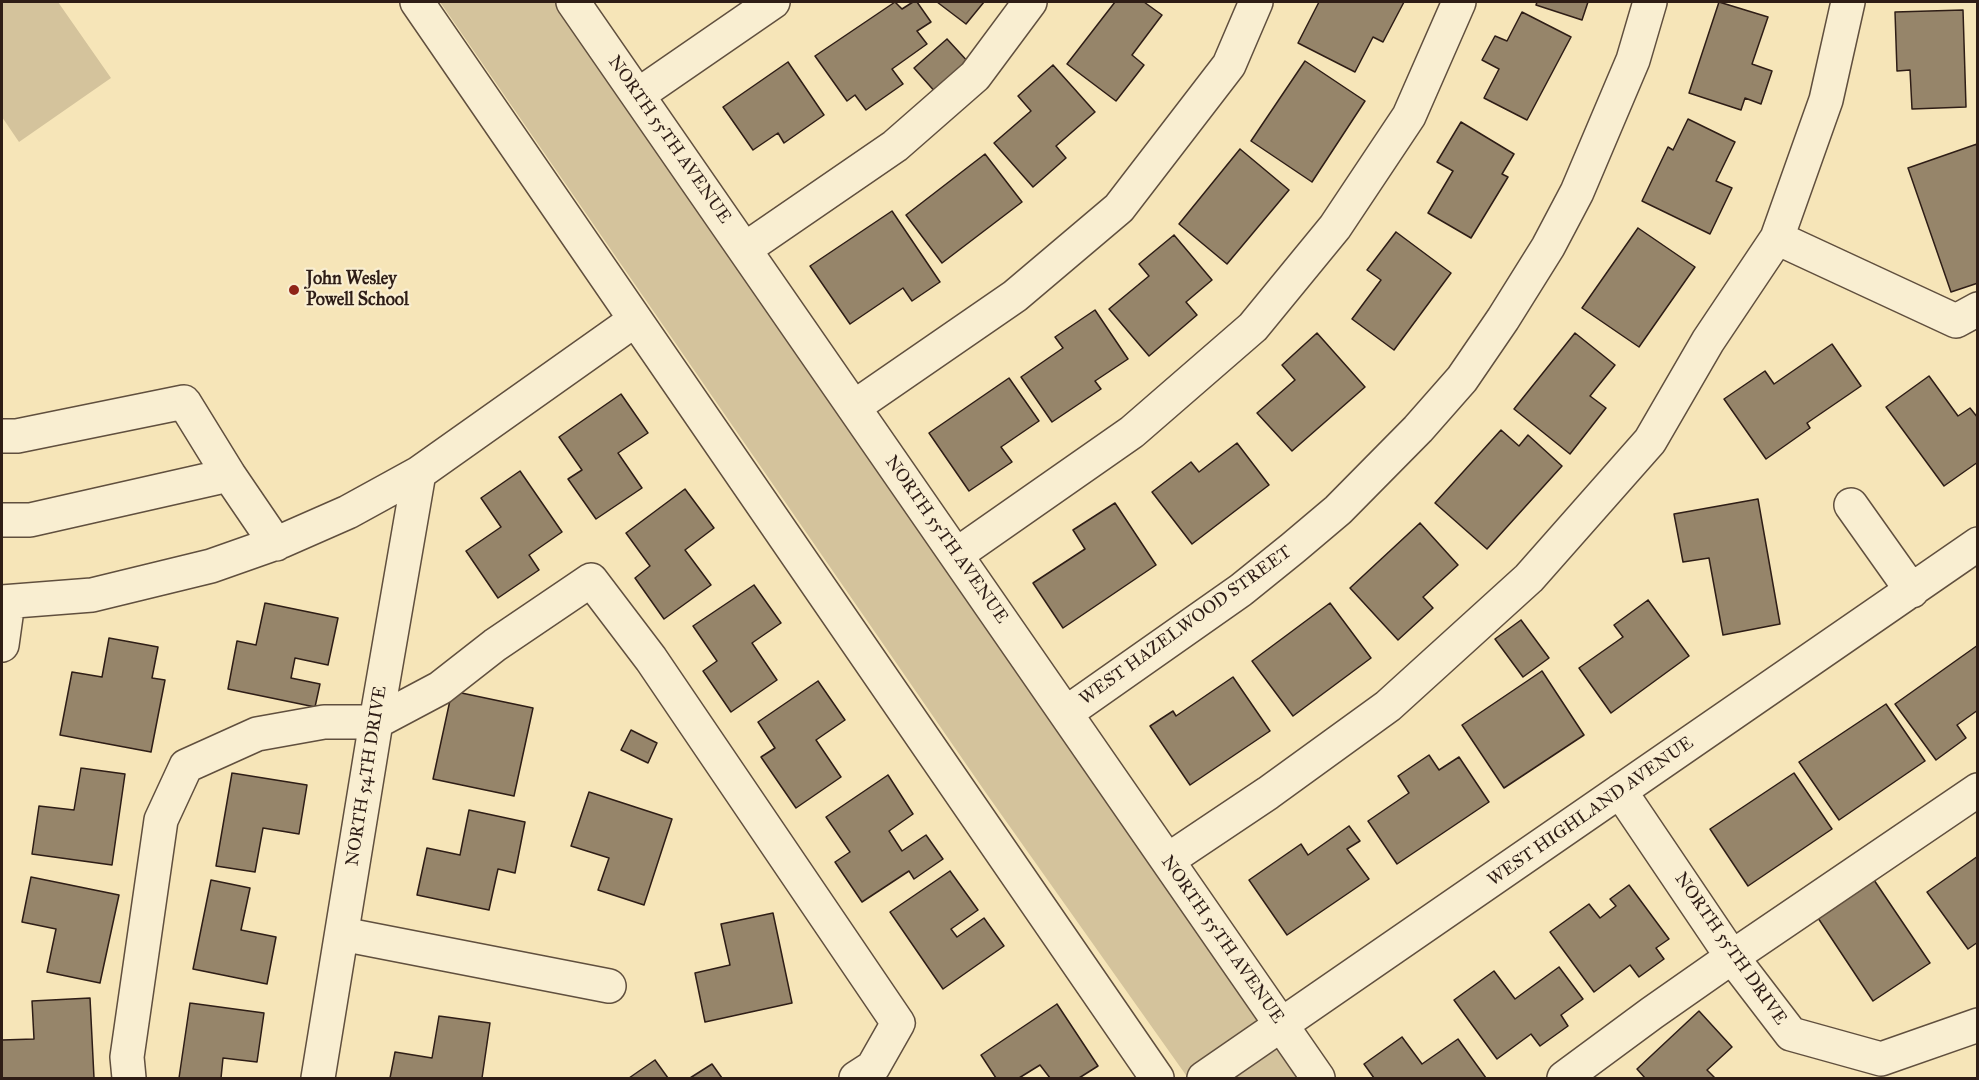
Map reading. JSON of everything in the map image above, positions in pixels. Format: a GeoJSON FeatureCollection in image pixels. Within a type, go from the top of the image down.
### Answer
{"type":"FeatureCollection","features":[{"type":"Feature","properties":{"kind":"street"},"geometry":{"type":"LineString","coordinates":[[417,2],[1157,1078]]}},
{"type":"Feature","properties":{"kind":"street","name":"NORTH 55TH AVENUE"},"geometry":{"type":"LineString","coordinates":[[573,2],[1318,1078]]}},
{"type":"Feature","properties":{"kind":"street"},"geometry":{"type":"LineString","coordinates":[[638,95],[773,2]]}},
{"type":"Feature","properties":{"kind":"street"},"geometry":{"type":"LineString","coordinates":[[745,249],[895,146],[975,76],[1030,2]]}},
{"type":"Feature","properties":{"kind":"street"},"geometry":{"type":"LineString","coordinates":[[854,407],[1015,296],[1119,208],[1229,65],[1256,2]]}},
{"type":"Feature","properties":{"kind":"street"},"geometry":{"type":"LineString","coordinates":[[956,555],[1132,432],[1253,327],[1335,227],[1409,116],[1459,2]]}},
{"type":"Feature","properties":{"kind":"street","name":"WEST HAZELWOOD STREET"},"geometry":{"type":"LineString","coordinates":[[1066,712],[1241,590],[1293,548],[1338,510],[1418,429],[1462,379],[1548,247],[1577,192],[1633,60],[1650,2]]}},
{"type":"Feature","properties":{"kind":"street"},"geometry":{"type":"LineString","coordinates":[[1168,860],[1268,793],[1388,706],[1529,578],[1650,441],[1708,341],[1777,238],[1826,99],[1848,2]]}},
{"type":"Feature","properties":{"kind":"street"},"geometry":{"type":"LineString","coordinates":[[1777,238],[1956,321],[1977,309]]}},
{"type":"Feature","properties":{"kind":"street"},"geometry":{"type":"LineString","coordinates":[[2,645],[4,602],[92,595],[211,566],[276,544],[348,512],[419,473],[635,320]]}},
{"type":"Feature","properties":{"kind":"street"},"geometry":{"type":"LineString","coordinates":[[2,436],[17,436],[184,402],[229,475],[276,544]]}},
{"type":"Feature","properties":{"kind":"street","name":"NORTH 54TH DRIVE"},"geometry":{"type":"LineString","coordinates":[[318,1078],[419,473]]}},
{"type":"Feature","properties":{"kind":"street"},"geometry":{"type":"LineString","coordinates":[[2,520],[30,520],[229,475]]}},
{"type":"Feature","properties":{"kind":"street"},"geometry":{"type":"LineString","coordinates":[[1851,505],[1911,591]]}},
{"type":"Feature","properties":{"kind":"street","name":"WEST HIGHLAND AVENUE"},"geometry":{"type":"LineString","coordinates":[[1204,1078],[1977,544]]}},
{"type":"Feature","properties":{"kind":"street"},"geometry":{"type":"LineString","coordinates":[[129,1078],[127,1057],[161,820],[186,766],[256,734],[324,722],[376,722],[440,688],[495,645],[591,580],[651,658],[898,1023],[873,1067],[856,1078]]}},
{"type":"Feature","properties":{"kind":"street"},"geometry":{"type":"LineString","coordinates":[[1564,1078],[1732,957],[1977,790]]}},
{"type":"Feature","properties":{"kind":"street","name":"NORTH 55TH DRIVE"},"geometry":{"type":"LineString","coordinates":[[1620,791],[1732,957],[1791,1034],[1881,1059],[1977,1025]]}},
{"type":"Feature","properties":{"kind":"street"},"geometry":{"type":"LineString","coordinates":[[342,934],[609,986]]}},
{"type":"Feature","properties":{"kind":"shaded area"},"geometry":{"type":"Polygon","coordinates":[[[2,2],[58,2],[111,78],[19,142],[2,117],[2,2]]]}},
{"type":"Feature","properties":{"kind":"shaded area"},"geometry":{"type":"Polygon","coordinates":[[[440,2],[555,2],[1301,1078],[1188,1078],[986,793],[440,2]]]}},
{"type":"Feature","properties":{"kind":"building"},"geometry":{"type":"Polygon","coordinates":[[[895,2],[902,9],[917,2],[931,22],[917,31],[927,44],[892,69],[903,84],[866,110],[855,95],[847,101],[815,56],[895,2]]]}},
{"type":"Feature","properties":{"kind":"building"},"geometry":{"type":"Polygon","coordinates":[[[937,2],[984,2],[966,24],[937,2]]]}},
{"type":"Feature","properties":{"kind":"building"},"geometry":{"type":"Polygon","coordinates":[[[1115,2],[1144,2],[1162,15],[1132,55],[1144,65],[1116,101],[1067,64],[1115,2]]]}},
{"type":"Feature","properties":{"kind":"building"},"geometry":{"type":"Polygon","coordinates":[[[1319,2],[1404,2],[1383,42],[1373,37],[1355,72],[1298,43],[1319,2]]]}},
{"type":"Feature","properties":{"kind":"building"},"geometry":{"type":"Polygon","coordinates":[[[1537,2],[1588,2],[1582,20],[1536,5],[1537,2]]]}},
{"type":"Feature","properties":{"kind":"building"},"geometry":{"type":"Polygon","coordinates":[[[1719,2],[1768,17],[1752,64],[1772,71],[1761,104],[1745,98],[1741,110],[1689,93],[1719,2]]]}},
{"type":"Feature","properties":{"kind":"building"},"geometry":{"type":"Polygon","coordinates":[[[1963,10],[1966,107],[1912,109],[1910,70],[1897,71],[1895,12],[1963,10]]]}},
{"type":"Feature","properties":{"kind":"building"},"geometry":{"type":"Polygon","coordinates":[[[1522,12],[1571,37],[1527,120],[1484,98],[1499,69],[1482,60],[1495,36],[1507,41],[1522,12]]]}},
{"type":"Feature","properties":{"kind":"building"},"geometry":{"type":"Polygon","coordinates":[[[947,39],[970,64],[937,94],[914,68],[947,39]]]}},
{"type":"Feature","properties":{"kind":"building"},"geometry":{"type":"Polygon","coordinates":[[[1305,61],[1365,101],[1312,182],[1251,141],[1305,61]]]}},
{"type":"Feature","properties":{"kind":"building"},"geometry":{"type":"Polygon","coordinates":[[[788,62],[824,115],[784,143],[778,133],[753,150],[723,107],[788,62]]]}},
{"type":"Feature","properties":{"kind":"building"},"geometry":{"type":"Polygon","coordinates":[[[1053,65],[1095,112],[1056,146],[1066,158],[1033,187],[994,143],[1031,111],[1018,96],[1053,65]]]}},
{"type":"Feature","properties":{"kind":"building"},"geometry":{"type":"Polygon","coordinates":[[[1688,119],[1735,142],[1716,181],[1732,188],[1710,234],[1642,201],[1668,147],[1673,150],[1688,119]]]}},
{"type":"Feature","properties":{"kind":"building"},"geometry":{"type":"Polygon","coordinates":[[[1461,122],[1514,154],[1502,174],[1508,177],[1471,238],[1428,213],[1453,171],[1437,162],[1461,122]]]}},
{"type":"Feature","properties":{"kind":"building"},"geometry":{"type":"Polygon","coordinates":[[[1977,144],[1978,283],[1951,292],[1908,168],[1977,144]]]}},
{"type":"Feature","properties":{"kind":"building"},"geometry":{"type":"Polygon","coordinates":[[[1240,149],[1289,190],[1227,264],[1179,224],[1240,149]]]}},
{"type":"Feature","properties":{"kind":"building"},"geometry":{"type":"Polygon","coordinates":[[[985,154],[1022,202],[942,263],[906,215],[985,154]]]}},
{"type":"Feature","properties":{"kind":"building"},"geometry":{"type":"Polygon","coordinates":[[[892,211],[940,282],[912,301],[903,288],[850,324],[810,266],[892,211]]]}},
{"type":"Feature","properties":{"kind":"building"},"geometry":{"type":"Polygon","coordinates":[[[1638,228],[1695,267],[1639,347],[1582,308],[1638,228]]]}},
{"type":"Feature","properties":{"kind":"building"},"geometry":{"type":"Polygon","coordinates":[[[1396,232],[1451,273],[1394,350],[1352,319],[1381,280],[1367,270],[1396,232]]]}},
{"type":"Feature","properties":{"kind":"building"},"geometry":{"type":"Polygon","coordinates":[[[1174,235],[1212,280],[1186,302],[1197,315],[1149,356],[1109,309],[1149,276],[1139,264],[1174,235]]]}},
{"type":"Feature","properties":{"kind":"building"},"geometry":{"type":"Polygon","coordinates":[[[1095,310],[1128,359],[1095,381],[1101,389],[1052,422],[1021,377],[1063,348],[1055,337],[1095,310]]]}},
{"type":"Feature","properties":{"kind":"building"},"geometry":{"type":"Polygon","coordinates":[[[1317,333],[1365,387],[1292,451],[1257,413],[1295,380],[1282,365],[1317,333]]]}},
{"type":"Feature","properties":{"kind":"building"},"geometry":{"type":"Polygon","coordinates":[[[1575,333],[1615,365],[1590,396],[1606,408],[1570,454],[1514,409],[1575,333]]]}},
{"type":"Feature","properties":{"kind":"building"},"geometry":{"type":"Polygon","coordinates":[[[1832,344],[1861,386],[1807,423],[1810,428],[1766,459],[1724,399],[1765,371],[1774,384],[1832,344]]]}},
{"type":"Feature","properties":{"kind":"building"},"geometry":{"type":"Polygon","coordinates":[[[1929,376],[1958,416],[1970,408],[1978,418],[1978,462],[1944,486],[1886,407],[1929,376]]]}},
{"type":"Feature","properties":{"kind":"building"},"geometry":{"type":"Polygon","coordinates":[[[1009,378],[1039,421],[1001,447],[1012,462],[969,491],[929,433],[1009,378]]]}},
{"type":"Feature","properties":{"kind":"building"},"geometry":{"type":"Polygon","coordinates":[[[621,394],[648,433],[618,453],[642,488],[596,519],[568,479],[582,470],[559,437],[621,394]]]}},
{"type":"Feature","properties":{"kind":"building"},"geometry":{"type":"Polygon","coordinates":[[[1501,430],[1519,446],[1528,435],[1562,466],[1487,549],[1435,503],[1501,430]]]}},
{"type":"Feature","properties":{"kind":"building"},"geometry":{"type":"Polygon","coordinates":[[[1237,443],[1269,485],[1192,544],[1152,492],[1191,462],[1199,472],[1237,443]]]}},
{"type":"Feature","properties":{"kind":"building"},"geometry":{"type":"Polygon","coordinates":[[[520,471],[562,532],[529,555],[539,570],[498,598],[466,551],[501,527],[481,498],[520,471]]]}},
{"type":"Feature","properties":{"kind":"building"},"geometry":{"type":"Polygon","coordinates":[[[685,489],[714,528],[685,550],[711,585],[664,619],[635,578],[650,566],[626,533],[685,489]]]}},
{"type":"Feature","properties":{"kind":"building"},"geometry":{"type":"Polygon","coordinates":[[[1758,499],[1780,624],[1723,635],[1709,558],[1683,562],[1674,514],[1758,499]]]}},
{"type":"Feature","properties":{"kind":"building"},"geometry":{"type":"Polygon","coordinates":[[[1115,503],[1156,565],[1063,628],[1033,583],[1085,549],[1073,530],[1115,503]]]}},
{"type":"Feature","properties":{"kind":"building"},"geometry":{"type":"Polygon","coordinates":[[[1420,523],[1458,565],[1423,597],[1433,608],[1398,640],[1350,588],[1420,523]]]}},
{"type":"Feature","properties":{"kind":"building"},"geometry":{"type":"Polygon","coordinates":[[[754,585],[781,623],[752,643],[777,680],[731,712],[703,671],[717,661],[693,626],[754,585]]]}},
{"type":"Feature","properties":{"kind":"building"},"geometry":{"type":"Polygon","coordinates":[[[1648,600],[1689,656],[1611,713],[1579,668],[1623,637],[1614,625],[1648,600]]]}},
{"type":"Feature","properties":{"kind":"building"},"geometry":{"type":"Polygon","coordinates":[[[265,603],[338,618],[328,665],[295,658],[291,678],[320,684],[315,707],[228,689],[237,641],[256,645],[265,603]]]}},
{"type":"Feature","properties":{"kind":"building"},"geometry":{"type":"Polygon","coordinates":[[[1330,603],[1371,658],[1293,716],[1252,661],[1330,603]]]}},
{"type":"Feature","properties":{"kind":"building"},"geometry":{"type":"Polygon","coordinates":[[[1521,620],[1549,658],[1523,677],[1495,639],[1521,620]]]}},
{"type":"Feature","properties":{"kind":"building"},"geometry":{"type":"Polygon","coordinates":[[[109,638],[158,647],[152,678],[165,680],[151,752],[60,735],[72,672],[102,677],[109,638]]]}},
{"type":"Feature","properties":{"kind":"building"},"geometry":{"type":"Polygon","coordinates":[[[1978,645],[1978,710],[1957,725],[1966,738],[1936,760],[1895,704],[1978,645]]]}},
{"type":"Feature","properties":{"kind":"building"},"geometry":{"type":"Polygon","coordinates":[[[1542,671],[1584,735],[1504,788],[1462,725],[1542,671]]]}},
{"type":"Feature","properties":{"kind":"building"},"geometry":{"type":"Polygon","coordinates":[[[1233,677],[1270,731],[1190,785],[1150,726],[1173,711],[1176,716],[1233,677]]]}},
{"type":"Feature","properties":{"kind":"building"},"geometry":{"type":"Polygon","coordinates":[[[818,681],[845,720],[816,740],[841,777],[796,808],[761,757],[775,748],[758,722],[818,681]]]}},
{"type":"Feature","properties":{"kind":"building"},"geometry":{"type":"Polygon","coordinates":[[[452,691],[533,708],[514,796],[433,779],[452,691]]]}},
{"type":"Feature","properties":{"kind":"building"},"geometry":{"type":"Polygon","coordinates":[[[1886,704],[1925,761],[1839,820],[1799,762],[1886,704]]]}},
{"type":"Feature","properties":{"kind":"building"},"geometry":{"type":"Polygon","coordinates":[[[631,730],[657,743],[648,763],[621,750],[631,730]]]}},
{"type":"Feature","properties":{"kind":"building"},"geometry":{"type":"Polygon","coordinates":[[[1429,755],[1439,770],[1459,757],[1489,802],[1397,864],[1368,821],[1409,793],[1398,776],[1429,755]]]}},
{"type":"Feature","properties":{"kind":"building"},"geometry":{"type":"Polygon","coordinates":[[[81,768],[125,774],[112,865],[32,854],[39,806],[74,810],[81,768]]]}},
{"type":"Feature","properties":{"kind":"building"},"geometry":{"type":"Polygon","coordinates":[[[232,773],[307,785],[299,834],[263,828],[255,872],[216,866],[232,773]]]}},
{"type":"Feature","properties":{"kind":"building"},"geometry":{"type":"Polygon","coordinates":[[[1794,773],[1832,829],[1748,886],[1710,829],[1794,773]]]}},
{"type":"Feature","properties":{"kind":"building"},"geometry":{"type":"Polygon","coordinates":[[[888,775],[913,814],[889,831],[902,851],[926,835],[943,859],[914,879],[909,871],[862,902],[835,862],[850,852],[826,817],[888,775]]]}},
{"type":"Feature","properties":{"kind":"building"},"geometry":{"type":"Polygon","coordinates":[[[589,792],[672,819],[644,905],[598,890],[609,858],[571,846],[589,792]]]}},
{"type":"Feature","properties":{"kind":"building"},"geometry":{"type":"Polygon","coordinates":[[[469,810],[525,822],[515,873],[498,869],[489,910],[417,895],[427,848],[460,855],[469,810]]]}},
{"type":"Feature","properties":{"kind":"building"},"geometry":{"type":"Polygon","coordinates":[[[1349,826],[1360,841],[1347,849],[1369,879],[1287,935],[1249,880],[1301,844],[1308,855],[1349,826]]]}},
{"type":"Feature","properties":{"kind":"building"},"geometry":{"type":"Polygon","coordinates":[[[1978,856],[1978,942],[1968,949],[1927,892],[1978,856]]]}},
{"type":"Feature","properties":{"kind":"building"},"geometry":{"type":"Polygon","coordinates":[[[950,871],[978,910],[951,929],[957,937],[984,918],[1004,946],[943,989],[890,912],[950,871]]]}},
{"type":"Feature","properties":{"kind":"building"},"geometry":{"type":"Polygon","coordinates":[[[31,877],[119,895],[100,983],[47,972],[56,929],[22,922],[31,877]]]}},
{"type":"Feature","properties":{"kind":"building"},"geometry":{"type":"Polygon","coordinates":[[[211,880],[250,888],[241,930],[276,937],[267,984],[193,969],[211,880]]]}},
{"type":"Feature","properties":{"kind":"building"},"geometry":{"type":"Polygon","coordinates":[[[1874,880],[1930,963],[1873,1001],[1818,918],[1874,880]]]}},
{"type":"Feature","properties":{"kind":"building"},"geometry":{"type":"Polygon","coordinates":[[[1629,885],[1669,939],[1656,948],[1664,959],[1639,977],[1630,965],[1594,992],[1550,932],[1589,904],[1600,918],[1616,906],[1610,899],[1629,885]]]}},
{"type":"Feature","properties":{"kind":"building"},"geometry":{"type":"Polygon","coordinates":[[[773,913],[792,1003],[705,1022],[695,973],[730,965],[721,924],[773,913]]]}},
{"type":"Feature","properties":{"kind":"building"},"geometry":{"type":"Polygon","coordinates":[[[1559,967],[1583,999],[1561,1015],[1568,1026],[1540,1046],[1531,1034],[1497,1059],[1454,1000],[1494,971],[1515,999],[1559,967]]]}},
{"type":"Feature","properties":{"kind":"building"},"geometry":{"type":"Polygon","coordinates":[[[90,998],[94,1078],[2,1078],[2,1040],[34,1039],[32,1001],[90,998]]]}},
{"type":"Feature","properties":{"kind":"building"},"geometry":{"type":"Polygon","coordinates":[[[190,1003],[264,1013],[257,1062],[223,1058],[221,1078],[179,1078],[190,1003]]]}},
{"type":"Feature","properties":{"kind":"building"},"geometry":{"type":"Polygon","coordinates":[[[1057,1004],[1098,1066],[1079,1078],[1050,1078],[1040,1065],[1019,1078],[996,1078],[981,1055],[1057,1004]]]}},
{"type":"Feature","properties":{"kind":"building"},"geometry":{"type":"Polygon","coordinates":[[[1699,1011],[1732,1047],[1707,1070],[1715,1078],[1645,1078],[1637,1069],[1699,1011]]]}},
{"type":"Feature","properties":{"kind":"building"},"geometry":{"type":"Polygon","coordinates":[[[439,1016],[490,1023],[482,1078],[390,1078],[395,1052],[432,1058],[439,1016]]]}},
{"type":"Feature","properties":{"kind":"building"},"geometry":{"type":"Polygon","coordinates":[[[1402,1037],[1422,1064],[1458,1039],[1486,1078],[1374,1078],[1364,1064],[1402,1037]]]}},
{"type":"Feature","properties":{"kind":"building"},"geometry":{"type":"Polygon","coordinates":[[[655,1060],[668,1078],[629,1078],[655,1060]]]}},
{"type":"Feature","properties":{"kind":"building"},"geometry":{"type":"Polygon","coordinates":[[[712,1064],[722,1078],[690,1078],[712,1064]]]}},
{"type":"Feature","properties":{"kind":"place","name":"John Wesley Powell School"},"geometry":{"type":"Point","coordinates":[294,290]}}]}
